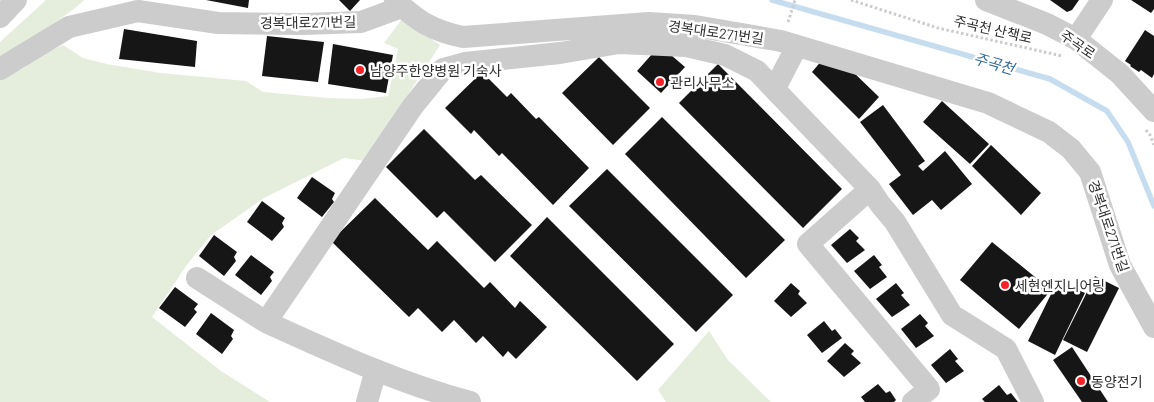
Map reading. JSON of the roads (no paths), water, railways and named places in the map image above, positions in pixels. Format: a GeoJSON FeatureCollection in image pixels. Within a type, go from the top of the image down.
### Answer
{"type":"FeatureCollection","features":[{"type":"Feature","properties":{"kind":"street"},"geometry":{"type":"LineString","coordinates":[[0,17],[16,0]]}},
{"type":"Feature","properties":{"kind":"street","name":"주곡로"},"geometry":{"type":"LineString","coordinates":[[986,0],[1047,24],[1072,48],[1120,74],[1149,119]]}},
{"type":"Feature","properties":{"kind":"street"},"geometry":{"type":"LineString","coordinates":[[1072,48],[1102,0]]}},
{"type":"Feature","properties":{"kind":"street","name":"경복대로271번길"},"geometry":{"type":"LineString","coordinates":[[0,69],[68,27],[138,11],[218,22],[303,24],[361,22],[398,3],[422,23],[447,34],[463,37],[649,23],[695,26],[797,46],[988,104],[1049,132],[1072,149],[1090,172],[1120,265],[1154,327]]}},
{"type":"Feature","properties":{"kind":"street","name":"경복대로271번길"},"geometry":{"type":"LineString","coordinates":[[266,322],[413,106],[444,69],[465,63],[560,53],[619,43],[686,46],[725,55],[757,72],[775,88],[870,189],[895,222],[952,315],[1006,349],[1033,402]]}},
{"type":"Feature","properties":{"kind":"street"},"geometry":{"type":"LineString","coordinates":[[775,88],[797,46]]}},
{"type":"Feature","properties":{"kind":"street"},"geometry":{"type":"LineString","coordinates":[[870,189],[808,244],[929,389],[913,402]]}},
{"type":"Feature","properties":{"kind":"street"},"geometry":{"type":"LineString","coordinates":[[197,278],[266,322],[376,370],[441,394],[470,402]]}},
{"type":"Feature","properties":{"kind":"street"},"geometry":{"type":"LineString","coordinates":[[366,402],[376,370]]}},
{"type":"Feature","properties":{"kind":"waterway","name":"주곡천"},"geometry":{"type":"LineString","coordinates":[[772,0],[1050,79],[1107,111],[1128,142],[1154,206]]}},
{"type":"Feature","properties":{"kind":"place","name":"남양주한양병원 기숙사"},"geometry":{"type":"Point","coordinates":[360,70]}},
{"type":"Feature","properties":{"kind":"place","name":"관리사무소"},"geometry":{"type":"Point","coordinates":[660,82]}},
{"type":"Feature","properties":{"kind":"place","name":"세현엔지니어링"},"geometry":{"type":"Point","coordinates":[1005,285]}},
{"type":"Feature","properties":{"kind":"place","name":"동양전기"},"geometry":{"type":"Point","coordinates":[1081,381]}}]}
